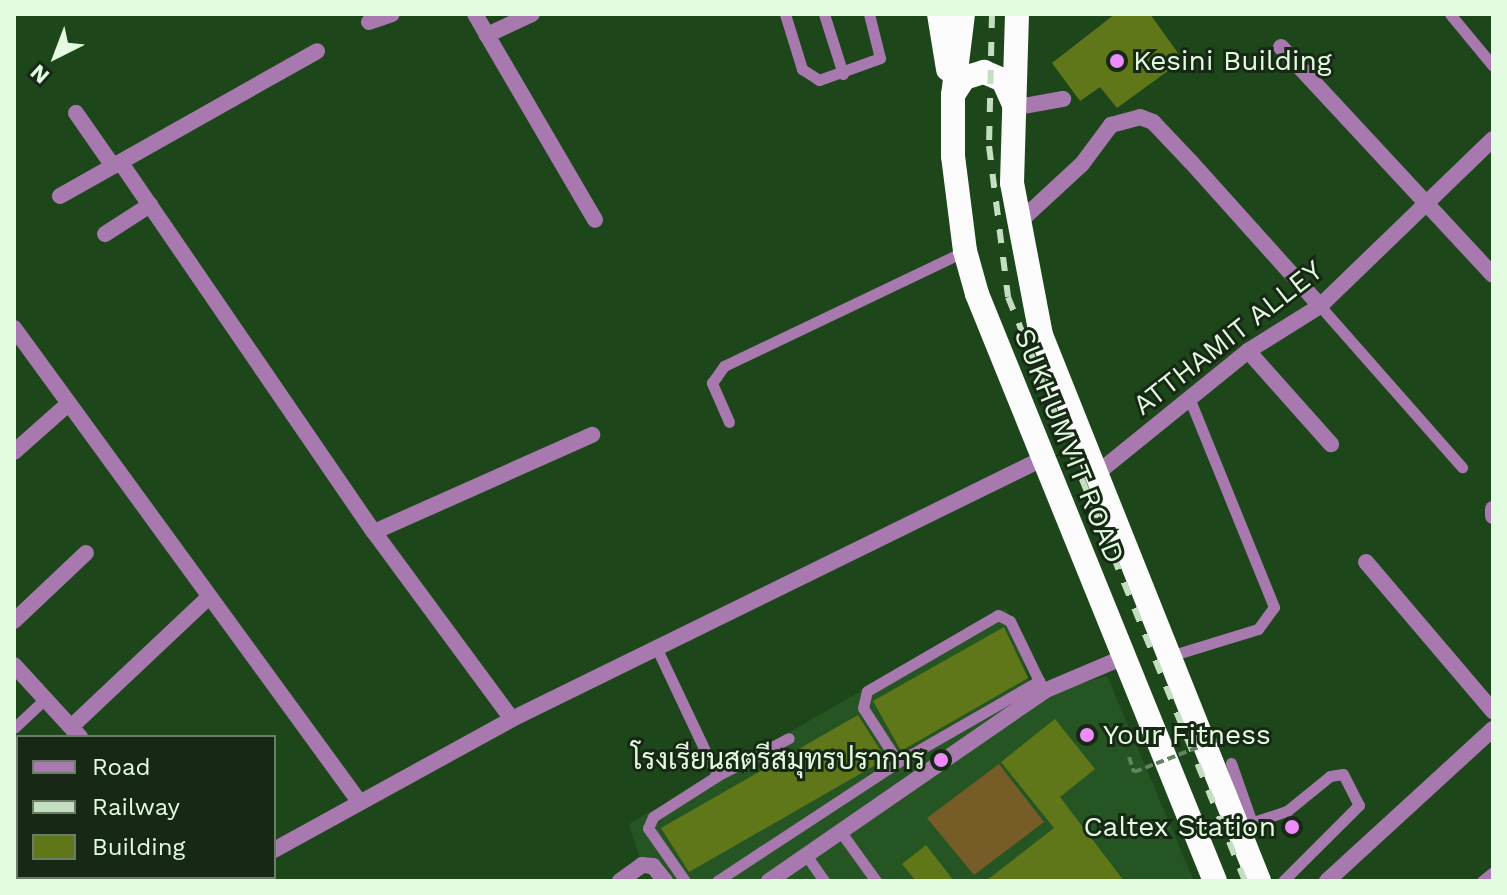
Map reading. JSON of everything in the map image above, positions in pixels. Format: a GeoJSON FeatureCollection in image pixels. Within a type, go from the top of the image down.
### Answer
{"type":"FeatureCollection","features":[{"type":"Feature","properties":{"kind":"highway"},"geometry":{"type":"LineString","coordinates":[[939,14],[953,95]]}},
{"type":"Feature","properties":{"kind":"highway","name":"SUKHUMVIT ROAD"},"geometry":{"type":"LineString","coordinates":[[963,14],[953,95],[953,156],[965,251],[1040,460],[1215,881]]}},
{"type":"Feature","properties":{"kind":"highway","name":"SUKHUMVIT ROAD"},"geometry":{"type":"LineString","coordinates":[[1017,14],[1012,183],[1041,335],[1169,656],[1245,825],[1259,881]]}},
{"type":"Feature","properties":{"kind":"highway"},"geometry":{"type":"LineString","coordinates":[[953,95],[964,78],[994,75],[1009,88],[1013,108]]}},
{"type":"Feature","properties":{"kind":"street"},"geometry":{"type":"LineString","coordinates":[[369,22],[392,14]]}},
{"type":"Feature","properties":{"kind":"street"},"geometry":{"type":"LineString","coordinates":[[475,14],[595,220]]}},
{"type":"Feature","properties":{"kind":"street"},"geometry":{"type":"LineString","coordinates":[[487,35],[532,14]]}},
{"type":"Feature","properties":{"kind":"street"},"geometry":{"type":"LineString","coordinates":[[1281,47],[1493,275]]}},
{"type":"Feature","properties":{"kind":"street"},"geometry":{"type":"LineString","coordinates":[[60,196],[317,51]]}},
{"type":"Feature","properties":{"kind":"street"},"geometry":{"type":"LineString","coordinates":[[1013,108],[1063,99]]}},
{"type":"Feature","properties":{"kind":"street"},"geometry":{"type":"LineString","coordinates":[[76,113],[150,205],[374,532],[512,719]]}},
{"type":"Feature","properties":{"kind":"street"},"geometry":{"type":"LineString","coordinates":[[1018,223],[1082,164],[1111,125],[1140,117],[1153,122],[1320,306]]}},
{"type":"Feature","properties":{"kind":"street","name":"ATTHAMIT ALLEY"},"geometry":{"type":"LineString","coordinates":[[1095,475],[1248,351],[1320,306],[1423,202],[1493,139]]}},
{"type":"Feature","properties":{"kind":"street"},"geometry":{"type":"LineString","coordinates":[[105,234],[150,205]]}},
{"type":"Feature","properties":{"kind":"street"},"geometry":{"type":"LineString","coordinates":[[14,328],[207,599],[358,800]]}},
{"type":"Feature","properties":{"kind":"street"},"geometry":{"type":"LineString","coordinates":[[1248,351],[1331,444]]}},
{"type":"Feature","properties":{"kind":"street"},"geometry":{"type":"LineString","coordinates":[[14,452],[68,404]]}},
{"type":"Feature","properties":{"kind":"street"},"geometry":{"type":"LineString","coordinates":[[374,532],[592,435]]}},
{"type":"Feature","properties":{"kind":"street"},"geometry":{"type":"LineString","coordinates":[[276,849],[358,800],[512,719],[1040,460]]}},
{"type":"Feature","properties":{"kind":"street"},"geometry":{"type":"LineString","coordinates":[[1493,509],[1493,516]]}},
{"type":"Feature","properties":{"kind":"street"},"geometry":{"type":"LineString","coordinates":[[14,621],[86,553]]}},
{"type":"Feature","properties":{"kind":"street"},"geometry":{"type":"LineString","coordinates":[[1366,562],[1493,711]]}},
{"type":"Feature","properties":{"kind":"street"},"geometry":{"type":"LineString","coordinates":[[14,665],[75,732],[207,599]]}},
{"type":"Feature","properties":{"kind":"street"},"geometry":{"type":"LineString","coordinates":[[769,881],[1042,686],[1124,657]]}},
{"type":"Feature","properties":{"kind":"street"},"geometry":{"type":"LineString","coordinates":[[1327,881],[1493,729]]}},
{"type":"Feature","properties":{"kind":"street"},"geometry":{"type":"LineString","coordinates":[[620,881],[642,865],[653,866],[665,881]]}},
{"type":"Feature","properties":{"kind":"lane"},"geometry":{"type":"LineString","coordinates":[[785,14],[807,77],[819,80],[843,74],[880,58],[869,14]]}},
{"type":"Feature","properties":{"kind":"lane"},"geometry":{"type":"LineString","coordinates":[[824,14],[843,74]]}},
{"type":"Feature","properties":{"kind":"lane"},"geometry":{"type":"LineString","coordinates":[[1450,14],[1493,66]]}},
{"type":"Feature","properties":{"kind":"lane"},"geometry":{"type":"LineString","coordinates":[[729,422],[712,383],[724,366],[965,251]]}},
{"type":"Feature","properties":{"kind":"lane"},"geometry":{"type":"LineString","coordinates":[[1320,306],[1462,467]]}},
{"type":"Feature","properties":{"kind":"lane"},"geometry":{"type":"LineString","coordinates":[[1169,656],[1258,629],[1274,607],[1190,400]]}},
{"type":"Feature","properties":{"kind":"lane"},"geometry":{"type":"LineString","coordinates":[[717,881],[898,762],[1042,686],[1010,621],[998,615],[867,691],[863,708],[898,762]]}},
{"type":"Feature","properties":{"kind":"lane"},"geometry":{"type":"LineString","coordinates":[[657,649],[717,776]]}},
{"type":"Feature","properties":{"kind":"lane"},"geometry":{"type":"LineString","coordinates":[[14,728],[45,699]]}},
{"type":"Feature","properties":{"kind":"lane"},"geometry":{"type":"LineString","coordinates":[[685,881],[648,828],[653,817],[717,776],[789,738]]}},
{"type":"Feature","properties":{"kind":"lane"},"geometry":{"type":"LineString","coordinates":[[1231,763],[1245,825],[1287,811],[1337,772],[1359,800],[1355,811],[1283,881]]}},
{"type":"Feature","properties":{"kind":"lane"},"geometry":{"type":"LineString","coordinates":[[840,831],[876,881]]}},
{"type":"Feature","properties":{"kind":"lane"},"geometry":{"type":"LineString","coordinates":[[806,855],[824,881]]}},
{"type":"Feature","properties":{"kind":"lane"},"geometry":{"type":"LineString","coordinates":[[1482,881],[1493,872]]}},
{"type":"Feature","properties":{"kind":"path"},"geometry":{"type":"LineString","coordinates":[[1129,757],[1134,772],[1217,740]]}},
{"type":"Feature","properties":{"kind":"shaded area","name":"โรงเรียนสตรีสมุทรปราการ"},"geometry":{"type":"Polygon","coordinates":[[[1006,608],[1035,697],[1107,676],[1194,881],[654,881],[642,865],[629,824],[1006,608]]]}},
{"type":"Feature","properties":{"kind":"shaded area"},"geometry":{"type":"Polygon","coordinates":[[[999,764],[1044,822],[974,875],[927,818],[999,764]]]}},
{"type":"Feature","properties":{"kind":"building","name":"Kesini Building"},"geometry":{"type":"Polygon","coordinates":[[[1115,14],[1150,14],[1183,60],[1117,108],[1100,87],[1080,101],[1052,63],[1115,14]]]}},
{"type":"Feature","properties":{"kind":"building"},"geometry":{"type":"Polygon","coordinates":[[[1004,627],[1028,678],[901,751],[873,701],[1004,627]]]}},
{"type":"Feature","properties":{"kind":"building"},"geometry":{"type":"Polygon","coordinates":[[[858,715],[886,759],[689,872],[661,828],[858,715]]]}},
{"type":"Feature","properties":{"kind":"building"},"geometry":{"type":"Polygon","coordinates":[[[1055,719],[1095,769],[1060,797],[1124,881],[986,881],[1054,828],[1001,762],[1055,719]]]}},
{"type":"Feature","properties":{"kind":"building"},"geometry":{"type":"Polygon","coordinates":[[[926,845],[954,881],[916,881],[902,864],[926,845]]]}},
{"type":"Feature","properties":{"kind":"railway"},"geometry":{"type":"LineString","coordinates":[[992,14],[989,146],[1008,297],[1245,881]]}},
{"type":"Feature","properties":{"kind":"place","name":"Kesini Building"},"geometry":{"type":"Point","coordinates":[1117,61]}},
{"type":"Feature","properties":{"kind":"place","name":"Your Fitness"},"geometry":{"type":"Point","coordinates":[1087,735]}},
{"type":"Feature","properties":{"kind":"place","name":"โรงเรียนสตรีสมุทรปราการ"},"geometry":{"type":"Point","coordinates":[941,760]}},
{"type":"Feature","properties":{"kind":"place","name":"Caltex Station"},"geometry":{"type":"Point","coordinates":[1292,827]}}]}
